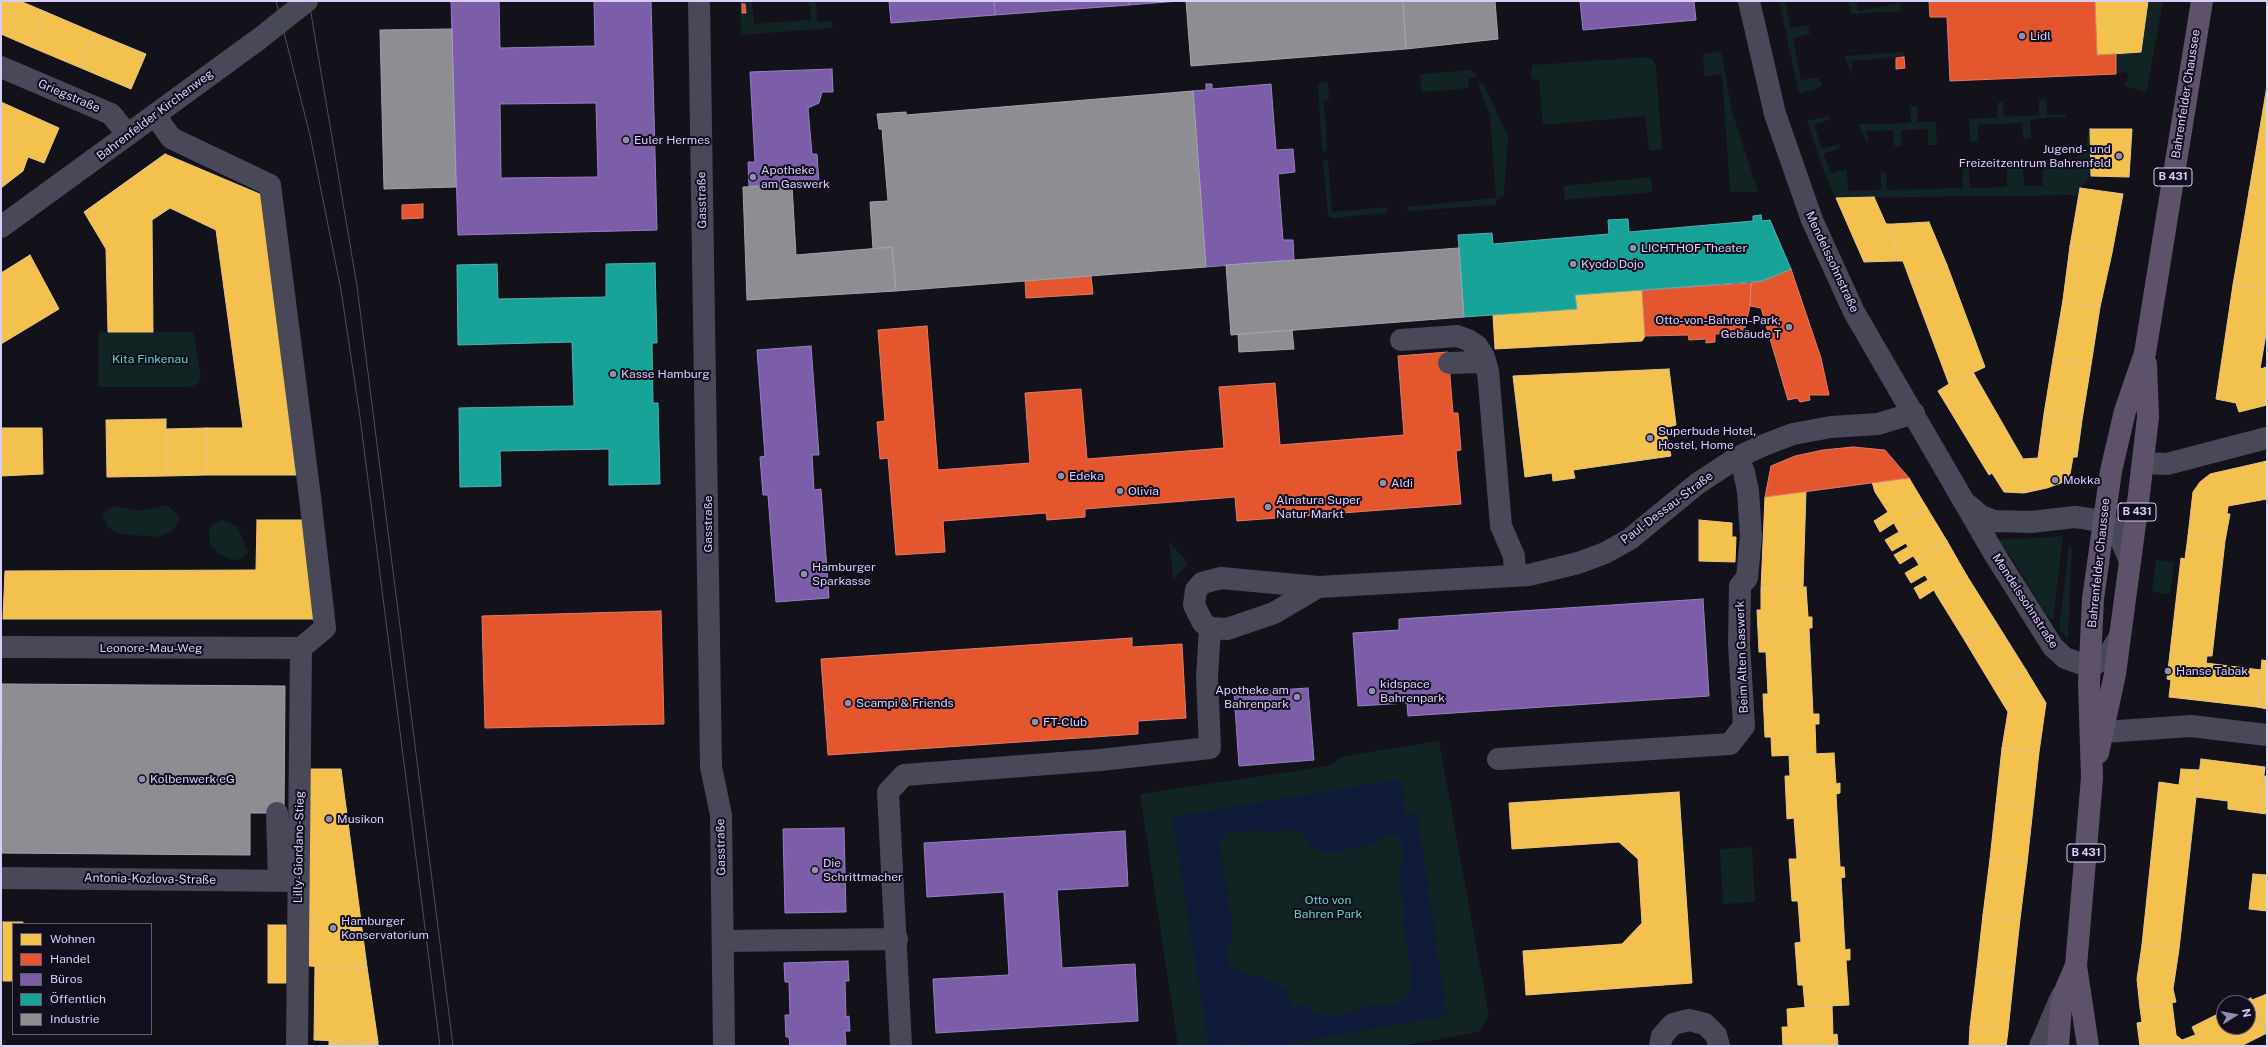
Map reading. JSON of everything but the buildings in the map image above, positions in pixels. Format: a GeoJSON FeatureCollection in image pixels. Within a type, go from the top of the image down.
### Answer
{"type":"FeatureCollection","features":[{"type":"Feature","properties":{"kind":"main road","name":"Bahrenfelder Chaussee"},"geometry":{"type":"LineString","coordinates":[[2088,1046],[2076,966],[2092,778],[2090,665],[2093,599],[2102,521],[2111,471],[2124,411],[2145,353],[2202,1]]}},
{"type":"Feature","properties":{"kind":"main road","name":"Bahrenfelder Chaussee"},"geometry":{"type":"LineString","coordinates":[[2092,778],[2104,732],[2120,636],[2143,463],[2148,417],[2145,353]]}},
{"type":"Feature","properties":{"kind":"main road","name":"Bahrenfelder Chaussee"},"geometry":{"type":"LineString","coordinates":[[2058,1046],[2059,1019],[2064,991],[2076,966]]}},
{"type":"Feature","properties":{"kind":"street","name":"Bahrenfelder Kirchenweg"},"geometry":{"type":"LineString","coordinates":[[1,227],[259,39],[307,1]]}},
{"type":"Feature","properties":{"kind":"street","name":"Gasstraße"},"geometry":{"type":"LineString","coordinates":[[699,1],[711,767],[721,815],[724,1046]]}},
{"type":"Feature","properties":{"kind":"street","name":"Mendelssohnstraße"},"geometry":{"type":"LineString","coordinates":[[1749,1],[1775,114],[1807,207],[1854,312],[1995,555],[2053,647],[2065,658],[2079,664],[2090,665]]}},
{"type":"Feature","properties":{"kind":"street","name":"Griegstraße"},"geometry":{"type":"LineString","coordinates":[[1,67],[111,114],[128,135]]}},
{"type":"Feature","properties":{"kind":"street"},"geometry":{"type":"LineString","coordinates":[[155,115],[171,138],[270,185],[310,497],[325,628],[300,648]]}},
{"type":"Feature","properties":{"kind":"street"},"geometry":{"type":"LineString","coordinates":[[1401,340],[1457,336],[1468,340],[1477,346],[1484,357],[1488,371],[1501,526],[1514,556],[1515,576]]}},
{"type":"Feature","properties":{"kind":"street"},"geometry":{"type":"LineString","coordinates":[[1449,363],[1481,362],[1488,371]]}},
{"type":"Feature","properties":{"kind":"street","name":"Paul-Dessau-Straße"},"geometry":{"type":"LineString","coordinates":[[1318,587],[1274,613],[1227,629],[1210,628],[1203,623],[1197,614],[1194,598],[1196,590],[1202,583],[1210,580],[1232,578],[1318,587],[1515,576],[1549,571],[1578,563],[1605,553],[1633,537],[1697,484],[1738,457],[1793,434],[1831,427],[1878,424],[1914,414]]}},
{"type":"Feature","properties":{"kind":"street"},"geometry":{"type":"LineString","coordinates":[[2143,463],[2167,464],[2267,438]]}},
{"type":"Feature","properties":{"kind":"street","name":"Beim Alten Gaswerk"},"geometry":{"type":"LineString","coordinates":[[1498,759],[1730,744],[1744,726],[1739,644],[1740,586],[1747,578],[1751,536],[1748,491],[1744,472],[1738,457]]}},
{"type":"Feature","properties":{"kind":"street","name":"Mendelssohnstraße"},"geometry":{"type":"LineString","coordinates":[[1965,502],[1981,516],[1994,521],[2030,522],[2075,517],[2102,521],[2117,530],[2130,562]]}},
{"type":"Feature","properties":{"kind":"street"},"geometry":{"type":"LineString","coordinates":[[901,1046],[897,939],[888,792],[904,775],[1093,760],[1210,748],[1207,677],[1210,628]]}},
{"type":"Feature","properties":{"kind":"street"},"geometry":{"type":"LineString","coordinates":[[2090,665],[2097,663],[2109,654],[2120,636]]}},
{"type":"Feature","properties":{"kind":"street","name":"Leonore-Mau-Weg"},"geometry":{"type":"LineString","coordinates":[[1,647],[300,648]]}},
{"type":"Feature","properties":{"kind":"street","name":"Lilly-Giordano-Stieg"},"geometry":{"type":"LineString","coordinates":[[297,1046],[288,881],[300,648]]}},
{"type":"Feature","properties":{"kind":"street"},"geometry":{"type":"LineString","coordinates":[[2104,732],[2191,726],[2267,735]]}},
{"type":"Feature","properties":{"kind":"street"},"geometry":{"type":"LineString","coordinates":[[277,813],[288,881]]}},
{"type":"Feature","properties":{"kind":"street","name":"Antonia-Kozlova-Straße"},"geometry":{"type":"LineString","coordinates":[[1,878],[288,881]]}},
{"type":"Feature","properties":{"kind":"street"},"geometry":{"type":"LineString","coordinates":[[723,941],[897,939]]}},
{"type":"Feature","properties":{"kind":"street"},"geometry":{"type":"LineString","coordinates":[[2040,1046],[2064,991]]}},
{"type":"Feature","properties":{"kind":"street"},"geometry":{"type":"LineString","coordinates":[[1660,1046],[1662,1036],[1673,1024],[1689,1020],[1704,1024],[1716,1035],[1719,1046]]}},
{"type":"Feature","properties":{"kind":"green space"},"geometry":{"type":"Polygon","coordinates":[[[740,1],[752,1],[754,24],[811,20],[809,1],[816,1],[817,22],[832,21],[833,28],[741,35],[740,1]]]}},
{"type":"Feature","properties":{"kind":"green space"},"geometry":{"type":"Polygon","coordinates":[[[1779,1],[1785,1],[1791,28],[1808,25],[1810,34],[1793,38],[1801,80],[1819,77],[1822,85],[1816,89],[1799,94],[1779,1]]]}},
{"type":"Feature","properties":{"kind":"green space"},"geometry":{"type":"Polygon","coordinates":[[[1848,1],[1856,1],[1858,11],[1900,3],[1901,11],[1851,14],[1848,1]]]}},
{"type":"Feature","properties":{"kind":"green space"},"geometry":{"type":"Polygon","coordinates":[[[2148,1],[2163,1],[2147,90],[2145,92],[2124,86],[2129,75],[2126,72],[2116,74],[2116,54],[2141,52],[2148,1]]]}},
{"type":"Feature","properties":{"kind":"green space"},"geometry":{"type":"Polygon","coordinates":[[[1721,52],[1732,111],[1758,192],[1731,192],[1730,189],[1722,74],[1704,76],[1703,54],[1721,52]]]}},
{"type":"Feature","properties":{"kind":"green space"},"geometry":{"type":"Polygon","coordinates":[[[1903,52],[1904,57],[1852,61],[1852,76],[1844,56],[1903,52]]]}},
{"type":"Feature","properties":{"kind":"green space"},"geometry":{"type":"Polygon","coordinates":[[[1647,57],[1653,60],[1656,66],[1662,150],[1649,151],[1645,116],[1543,125],[1539,79],[1531,79],[1532,65],[1647,57]]]}},
{"type":"Feature","properties":{"kind":"green space"},"geometry":{"type":"Polygon","coordinates":[[[1471,70],[1476,74],[1476,78],[1468,79],[1469,88],[1421,92],[1420,74],[1471,70]]]}},
{"type":"Feature","properties":{"kind":"green space"},"geometry":{"type":"Polygon","coordinates":[[[1328,82],[1329,100],[1324,101],[1327,151],[1322,151],[1318,86],[1319,83],[1328,82]]]}},
{"type":"Feature","properties":{"kind":"green space"},"geometry":{"type":"Polygon","coordinates":[[[1478,84],[1484,84],[1508,137],[1504,195],[1497,199],[1495,205],[1408,211],[1405,207],[1496,198],[1490,116],[1478,84]]]}},
{"type":"Feature","properties":{"kind":"green space"},"geometry":{"type":"Polygon","coordinates":[[[2046,99],[2047,115],[2066,114],[2066,117],[2030,119],[2031,139],[2023,139],[2022,123],[1978,125],[1978,142],[1970,142],[1969,119],[1997,118],[1997,103],[2003,102],[2004,117],[2039,115],[2039,100],[2046,99]]]}},
{"type":"Feature","properties":{"kind":"green space"},"geometry":{"type":"Polygon","coordinates":[[[1910,106],[1917,106],[1917,122],[1936,122],[1937,145],[1928,145],[1928,129],[1901,130],[1902,146],[1894,146],[1893,130],[1867,131],[1868,146],[1859,124],[1911,123],[1910,106]]]}},
{"type":"Feature","properties":{"kind":"green space"},"geometry":{"type":"Polygon","coordinates":[[[1830,116],[1831,119],[1814,125],[1822,149],[1839,144],[1840,148],[1824,154],[1831,174],[1846,169],[1849,191],[1881,190],[1881,172],[1886,172],[1887,190],[1963,188],[1963,168],[1969,168],[1970,188],[2007,187],[2007,166],[2023,166],[2024,186],[2043,186],[2043,160],[2073,158],[2079,156],[2086,149],[2088,132],[2090,132],[2091,176],[2080,188],[2079,195],[1836,198],[1825,175],[1807,121],[1830,116]]]}},
{"type":"Feature","properties":{"kind":"green space"},"geometry":{"type":"Polygon","coordinates":[[[1323,161],[1328,161],[1332,212],[1388,207],[1386,213],[1333,218],[1328,216],[1323,161]]]}},
{"type":"Feature","properties":{"kind":"green space"},"geometry":{"type":"Polygon","coordinates":[[[1651,177],[1653,192],[1565,200],[1563,186],[1651,177]]]}},
{"type":"Feature","properties":{"kind":"green space","name":"Kita Finkenau"},"geometry":{"type":"Polygon","coordinates":[[[99,332],[193,332],[201,377],[198,384],[189,387],[99,387],[99,332]]]}},
{"type":"Feature","properties":{"kind":"green space"},"geometry":{"type":"Polygon","coordinates":[[[167,505],[179,516],[178,522],[173,531],[159,537],[120,534],[108,527],[102,514],[107,509],[115,506],[138,511],[167,505]]]}},
{"type":"Feature","properties":{"kind":"green space"},"geometry":{"type":"Polygon","coordinates":[[[222,520],[236,526],[240,532],[248,552],[243,558],[234,560],[226,558],[217,553],[210,544],[209,530],[213,524],[222,520]]]}},
{"type":"Feature","properties":{"kind":"green space"},"geometry":{"type":"Polygon","coordinates":[[[2063,536],[2053,620],[2045,613],[2010,555],[1995,540],[2063,536]]]}},
{"type":"Feature","properties":{"kind":"green space"},"geometry":{"type":"Polygon","coordinates":[[[1169,541],[1188,563],[1176,578],[1173,577],[1169,541]]]}},
{"type":"Feature","properties":{"kind":"green space"},"geometry":{"type":"Polygon","coordinates":[[[2069,545],[2072,546],[2068,638],[2059,630],[2069,545]]]}},
{"type":"Feature","properties":{"kind":"green space"},"geometry":{"type":"Polygon","coordinates":[[[2156,560],[2174,562],[2170,594],[2152,592],[2156,560]]]}},
{"type":"Feature","properties":{"kind":"green space","name":"Otto von Bahren Park"},"geometry":{"type":"Polygon","coordinates":[[[1439,741],[1489,1016],[1479,1032],[1400,1046],[1178,1046],[1140,794],[1328,766],[1344,756],[1439,741]]]}},
{"type":"Feature","properties":{"kind":"green space"},"geometry":{"type":"Polygon","coordinates":[[[1752,847],[1755,902],[1723,904],[1720,849],[1752,847]]]}},
{"type":"Feature","properties":{"kind":"water"},"geometry":{"type":"Polygon","coordinates":[[[1401,779],[1406,815],[1417,813],[1447,1016],[1276,1046],[1244,1046],[1243,1041],[1209,1046],[1172,817],[1401,779]],[[1254,830],[1228,833],[1220,844],[1233,928],[1227,955],[1229,964],[1238,971],[1271,980],[1286,990],[1292,1005],[1306,1005],[1313,1013],[1322,1015],[1340,1015],[1366,1007],[1397,1003],[1409,998],[1411,988],[1410,959],[1404,923],[1400,874],[1403,851],[1402,840],[1393,835],[1378,839],[1372,844],[1331,853],[1319,852],[1311,846],[1299,831],[1289,830],[1270,832],[1254,830]]]}},
{"type":"Feature","properties":{"kind":"tram line"},"geometry":{"type":"LineString","coordinates":[[276,1],[310,135],[341,290],[360,417],[440,1046]]}},
{"type":"Feature","properties":{"kind":"tram line"},"geometry":{"type":"LineString","coordinates":[[309,1],[357,286],[453,1046]]}},
{"type":"Feature","properties":{"kind":"place","name":"Lidl"},"geometry":{"type":"Point","coordinates":[2022,36]}},
{"type":"Feature","properties":{"kind":"place","name":"Euler Hermes"},"geometry":{"type":"Point","coordinates":[626,140]}},
{"type":"Feature","properties":{"kind":"place","name":"Jugend- und Freizeitzentrum Bahrenfeld"},"geometry":{"type":"Point","coordinates":[2119,156]}},
{"type":"Feature","properties":{"kind":"place","name":"Apotheke am Gaswerk"},"geometry":{"type":"Point","coordinates":[753,177]}},
{"type":"Feature","properties":{"kind":"place","name":"LICHTHOF Theater"},"geometry":{"type":"Point","coordinates":[1633,248]}},
{"type":"Feature","properties":{"kind":"place","name":"Kyodo Dojo"},"geometry":{"type":"Point","coordinates":[1573,264]}},
{"type":"Feature","properties":{"kind":"place","name":"Otto-von-Bahren-Park, Gebäude T"},"geometry":{"type":"Point","coordinates":[1789,327]}},
{"type":"Feature","properties":{"kind":"place","name":"Kasse Hamburg"},"geometry":{"type":"Point","coordinates":[613,374]}},
{"type":"Feature","properties":{"kind":"place","name":"Superbude Hotel, Hostel, Home"},"geometry":{"type":"Point","coordinates":[1650,438]}},
{"type":"Feature","properties":{"kind":"place","name":"Edeka"},"geometry":{"type":"Point","coordinates":[1061,476]}},
{"type":"Feature","properties":{"kind":"place","name":"Mokka"},"geometry":{"type":"Point","coordinates":[2055,480]}},
{"type":"Feature","properties":{"kind":"place","name":"Aldi"},"geometry":{"type":"Point","coordinates":[1383,483]}},
{"type":"Feature","properties":{"kind":"place","name":"Olivia"},"geometry":{"type":"Point","coordinates":[1120,491]}},
{"type":"Feature","properties":{"kind":"place","name":"Alnatura Super Natur Markt"},"geometry":{"type":"Point","coordinates":[1268,507]}},
{"type":"Feature","properties":{"kind":"place","name":"Hamburger Sparkasse"},"geometry":{"type":"Point","coordinates":[804,574]}},
{"type":"Feature","properties":{"kind":"place","name":"Hanse Tabak"},"geometry":{"type":"Point","coordinates":[2168,671]}},
{"type":"Feature","properties":{"kind":"place","name":"kidspace Bahrenpark"},"geometry":{"type":"Point","coordinates":[1372,691]}},
{"type":"Feature","properties":{"kind":"place","name":"Apotheke am Bahrenpark"},"geometry":{"type":"Point","coordinates":[1297,697]}},
{"type":"Feature","properties":{"kind":"place","name":"Scampi & Friends"},"geometry":{"type":"Point","coordinates":[848,703]}},
{"type":"Feature","properties":{"kind":"place","name":"FT-Club"},"geometry":{"type":"Point","coordinates":[1035,722]}},
{"type":"Feature","properties":{"kind":"place","name":"Kolbenwerk eG"},"geometry":{"type":"Point","coordinates":[142,779]}},
{"type":"Feature","properties":{"kind":"place","name":"Musikon"},"geometry":{"type":"Point","coordinates":[329,819]}},
{"type":"Feature","properties":{"kind":"place","name":"Die Schrittmacher"},"geometry":{"type":"Point","coordinates":[815,870]}},
{"type":"Feature","properties":{"kind":"place","name":"Hamburger Konservatorium"},"geometry":{"type":"Point","coordinates":[333,928]}}]}
